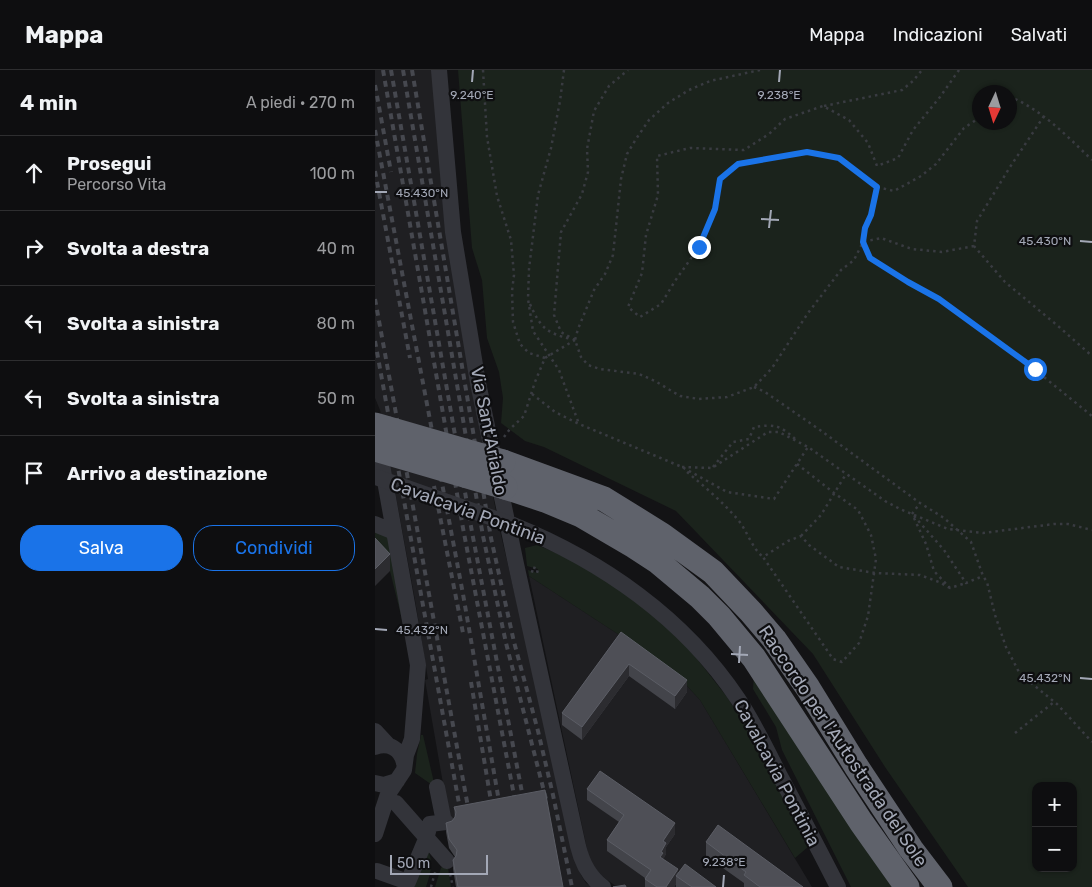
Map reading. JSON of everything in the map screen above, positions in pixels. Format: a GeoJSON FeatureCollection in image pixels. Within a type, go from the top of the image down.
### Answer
{"type":"FeatureCollection","features":[{"type":"Feature","properties":{"kind":"highway","name":"Raccordo per l'Autostrada del Sole"},"geometry":{"type":"LineString","coordinates":[[375,424],[497,453],[604,499],[662,535],[713,572],[774,639],[808,688],[856,766],[911,849],[940,887]]}},
{"type":"Feature","properties":{"kind":"highway","name":"Raccordo per l'Autostrada del Sole"},"geometry":{"type":"LineString","coordinates":[[375,449],[545,500],[581,515],[657,561],[700,597],[754,658],[861,822],[907,887]]}},
{"type":"Feature","properties":{"kind":"street","name":"Via Sant'Arialdo"},"geometry":{"type":"LineString","coordinates":[[439,70],[453,232],[478,383],[497,453],[578,846],[588,871],[603,887]]}},
{"type":"Feature","properties":{"kind":"street"},"geometry":{"type":"LineString","coordinates":[[375,424],[418,665],[413,735],[404,770],[388,794],[375,834]]}},
{"type":"Feature","properties":{"kind":"street","name":"Cavalcavia Pontinia"},"geometry":{"type":"LineString","coordinates":[[375,477],[513,525],[571,551],[613,576],[663,615],[701,652],[738,698],[838,887]]}},
{"type":"Feature","properties":{"kind":"street"},"geometry":{"type":"LineString","coordinates":[[375,524],[394,532]]}},
{"type":"Feature","properties":{"kind":"street"},"geometry":{"type":"LineString","coordinates":[[375,731],[381,746],[399,751],[405,763]]}},
{"type":"Feature","properties":{"kind":"street"},"geometry":{"type":"LineString","coordinates":[[375,783],[385,785],[397,781]]}},
{"type":"Feature","properties":{"kind":"street"},"geometry":{"type":"LineString","coordinates":[[377,871],[408,882],[426,839],[430,824],[445,822],[437,787]]}},
{"type":"Feature","properties":{"kind":"street"},"geometry":{"type":"LineString","coordinates":[[395,803],[447,861]]}},
{"type":"Feature","properties":{"kind":"path"},"geometry":{"type":"LineString","coordinates":[[483,70],[487,137],[497,196],[511,240],[514,275],[512,291],[513,322],[520,344],[529,353],[545,358]]}},
{"type":"Feature","properties":{"kind":"path"},"geometry":{"type":"LineString","coordinates":[[564,70],[551,148],[538,195],[529,269],[528,301],[533,331],[559,370],[579,424]]}},
{"type":"Feature","properties":{"kind":"path"},"geometry":{"type":"LineString","coordinates":[[575,340],[561,332],[554,315],[561,232],[582,194],[588,172],[587,149],[594,110],[609,86],[628,70]]}},
{"type":"Feature","properties":{"kind":"path"},"geometry":{"type":"LineString","coordinates":[[760,70],[710,81],[689,90],[668,103],[649,120],[627,154],[621,179],[613,255],[605,274],[594,290],[575,340],[581,357],[588,365],[601,369],[639,374],[680,396],[699,398],[727,397],[754,387],[772,368],[808,313],[841,270],[854,260],[863,242],[865,228],[871,215],[877,187]]}},
{"type":"Feature","properties":{"kind":"path"},"geometry":{"type":"LineString","coordinates":[[922,70],[902,90],[823,106],[785,120],[769,134],[744,150],[690,148],[657,156],[658,195],[646,235],[642,274],[628,307],[640,317],[661,304],[699,247],[715,209],[720,179],[738,164],[807,152],[839,158],[877,187],[894,191],[921,176],[936,164],[964,128],[972,123]]}},
{"type":"Feature","properties":{"kind":"path"},"geometry":{"type":"LineString","coordinates":[[823,106],[849,120],[868,143],[877,166],[898,158],[913,130],[959,70]]}},
{"type":"Feature","properties":{"kind":"path"},"geometry":{"type":"LineString","coordinates":[[1017,100],[1031,106],[1044,116],[1092,160]]}},
{"type":"Feature","properties":{"kind":"path"},"geometry":{"type":"LineString","coordinates":[[1044,116],[977,222],[974,246],[1005,282],[1092,356]]}},
{"type":"Feature","properties":{"kind":"path"},"geometry":{"type":"LineString","coordinates":[[863,242],[881,238],[912,249],[942,252],[974,246]]}},
{"type":"Feature","properties":{"kind":"path"},"geometry":{"type":"LineString","coordinates":[[863,242],[870,258],[939,299],[1035,369],[1092,416]]}},
{"type":"Feature","properties":{"kind":"path"},"geometry":{"type":"LineString","coordinates":[[528,301],[538,322],[554,335],[575,340]]}},
{"type":"Feature","properties":{"kind":"path"},"geometry":{"type":"LineString","coordinates":[[497,453],[495,446],[503,440],[510,429],[524,416],[545,358],[575,340]]}},
{"type":"Feature","properties":{"kind":"path"},"geometry":{"type":"LineString","coordinates":[[754,387],[765,392],[920,503],[944,518],[971,542],[987,582],[995,615],[1006,647],[1020,674],[1054,702],[1092,742]]}},
{"type":"Feature","properties":{"kind":"path"},"geometry":{"type":"LineString","coordinates":[[532,394],[555,412],[682,467],[727,492],[775,499],[808,447]]}},
{"type":"Feature","properties":{"kind":"path"},"geometry":{"type":"LineString","coordinates":[[712,468],[733,442],[749,438],[753,427],[770,424],[783,428],[798,441]]}},
{"type":"Feature","properties":{"kind":"path"},"geometry":{"type":"LineString","coordinates":[[682,467],[712,468],[768,432],[779,432],[808,447],[885,501],[948,529],[983,533],[1068,524],[1092,530]]}},
{"type":"Feature","properties":{"kind":"path"},"geometry":{"type":"LineString","coordinates":[[682,467],[739,522],[758,553],[763,557],[833,659],[842,662],[859,643],[868,616],[876,559],[871,535],[858,510],[834,494],[797,464]]}},
{"type":"Feature","properties":{"kind":"path"},"geometry":{"type":"LineString","coordinates":[[763,557],[788,541],[801,536],[821,515],[846,474]]}},
{"type":"Feature","properties":{"kind":"path"},"geometry":{"type":"LineString","coordinates":[[912,514],[920,503]]}},
{"type":"Feature","properties":{"kind":"path"},"geometry":{"type":"LineString","coordinates":[[912,514],[944,550],[966,583]]}},
{"type":"Feature","properties":{"kind":"path"},"geometry":{"type":"LineString","coordinates":[[912,514],[926,544],[934,571],[950,588]]}},
{"type":"Feature","properties":{"kind":"path"},"geometry":{"type":"LineString","coordinates":[[801,536],[809,545],[839,568],[875,573],[920,575],[950,588],[983,576]]}},
{"type":"Feature","properties":{"kind":"path"},"geometry":{"type":"LineString","coordinates":[[1015,733],[1054,702]]}},
{"type":"Feature","properties":{"kind":"shaded area"},"geometry":{"type":"Polygon","coordinates":[[[375,70],[435,70],[482,442],[500,531],[581,875],[586,883],[592,887],[461,887],[425,680],[428,679],[415,600],[380,410],[375,398],[375,70]]]}},
{"type":"Feature","properties":{"kind":"shaded area"},"geometry":{"type":"Polygon","coordinates":[[[458,70],[1092,70],[1092,887],[968,887],[885,767],[813,654],[676,511],[544,447],[525,441],[501,423],[503,398],[499,372],[487,338],[482,280],[472,248],[458,70]]]}},
{"type":"Feature","properties":{"kind":"shaded area"},"geometry":{"type":"Polygon","coordinates":[[[375,527],[388,534],[412,660],[390,571],[375,556],[375,527]]]}},
{"type":"Feature","properties":{"kind":"shaded area"},"geometry":{"type":"Polygon","coordinates":[[[537,545],[582,564],[635,599],[687,646],[727,697],[754,739],[808,847],[795,858],[700,700],[678,676],[650,655],[529,576],[528,570],[537,573],[538,569],[527,566],[525,548],[537,545]]]}},
{"type":"Feature","properties":{"kind":"shaded area"},"geometry":{"type":"Polygon","coordinates":[[[529,576],[650,655],[678,676],[700,700],[812,887],[617,887],[591,868],[529,576]]]}},
{"type":"Feature","properties":{"kind":"shaded area"},"geometry":{"type":"Polygon","coordinates":[[[754,673],[899,887],[851,887],[782,750],[776,727],[753,689],[754,673]]]}},
{"type":"Feature","properties":{"kind":"shaded area"},"geometry":{"type":"Polygon","coordinates":[[[421,735],[423,735],[435,787],[415,773],[421,735]]]}},
{"type":"Feature","properties":{"kind":"shaded area"},"geometry":{"type":"Polygon","coordinates":[[[428,851],[431,864],[426,887],[414,887],[428,851]]]}},
{"type":"Feature","properties":{"kind":"shaded area"},"geometry":{"type":"Polygon","coordinates":[[[447,861],[451,887],[435,887],[441,868],[447,861]]]}},
{"type":"Feature","properties":{"kind":"building"},"geometry":{"type":"Polygon","coordinates":[[[375,538],[390,554],[375,569],[375,538]]]}},
{"type":"Feature","properties":{"kind":"building"},"geometry":{"type":"Polygon","coordinates":[[[621,632],[687,680],[675,696],[629,664],[582,727],[562,713],[621,632]]]}},
{"type":"Feature","properties":{"kind":"building"},"geometry":{"type":"Polygon","coordinates":[[[600,771],[675,823],[663,841],[666,843],[660,857],[678,869],[666,887],[657,887],[645,879],[651,870],[607,840],[624,815],[587,789],[600,771]]]}},
{"type":"Feature","properties":{"kind":"building"},"geometry":{"type":"Polygon","coordinates":[[[545,790],[563,887],[458,887],[453,860],[457,850],[449,839],[446,823],[452,821],[455,817],[454,807],[545,790]]]}},
{"type":"Feature","properties":{"kind":"building"},"geometry":{"type":"Polygon","coordinates":[[[718,825],[803,887],[760,887],[744,875],[746,872],[706,842],[718,825]]]}},
{"type":"Feature","properties":{"kind":"building"},"geometry":{"type":"Polygon","coordinates":[[[685,864],[716,887],[692,887],[676,876],[685,864]]]}},
{"type":"Feature","properties":{"kind":"railway"},"geometry":{"type":"LineString","coordinates":[[383,70],[463,528],[517,811]]}},
{"type":"Feature","properties":{"kind":"railway"},"geometry":{"type":"LineString","coordinates":[[391,70],[472,532],[525,808]]}},
{"type":"Feature","properties":{"kind":"railway"},"geometry":{"type":"LineString","coordinates":[[403,70],[483,536],[506,643],[547,803]]}},
{"type":"Feature","properties":{"kind":"railway"},"geometry":{"type":"LineString","coordinates":[[412,70],[491,538],[514,642],[553,795],[572,887]]}},
{"type":"Feature","properties":{"kind":"railway"},"geometry":{"type":"LineString","coordinates":[[375,85],[391,172]]}},
{"type":"Feature","properties":{"kind":"railway"},"geometry":{"type":"LineString","coordinates":[[375,130],[463,594],[501,813]]}},
{"type":"Feature","properties":{"kind":"railway"},"geometry":{"type":"LineString","coordinates":[[375,171],[410,358]]}},
{"type":"Feature","properties":{"kind":"railway"},"geometry":{"type":"LineString","coordinates":[[375,299],[470,818]]}},
{"type":"Feature","properties":{"kind":"railway"},"geometry":{"type":"LineString","coordinates":[[375,341],[462,820]]}},
{"type":"Feature","properties":{"kind":"railway"},"geometry":{"type":"LineString","coordinates":[[434,486],[463,633]]}},
{"type":"Feature","properties":{"kind":"railway"},"geometry":{"type":"LineString","coordinates":[[471,682],[493,813]]}},
{"type":"Feature","properties":{"kind":"route"},"geometry":{"type":"LineString","coordinates":[[699,247],[715,209],[720,179],[738,164],[807,152],[839,158],[877,187],[871,215],[865,228],[863,242],[870,258],[939,299],[1035,369]]}}]}
